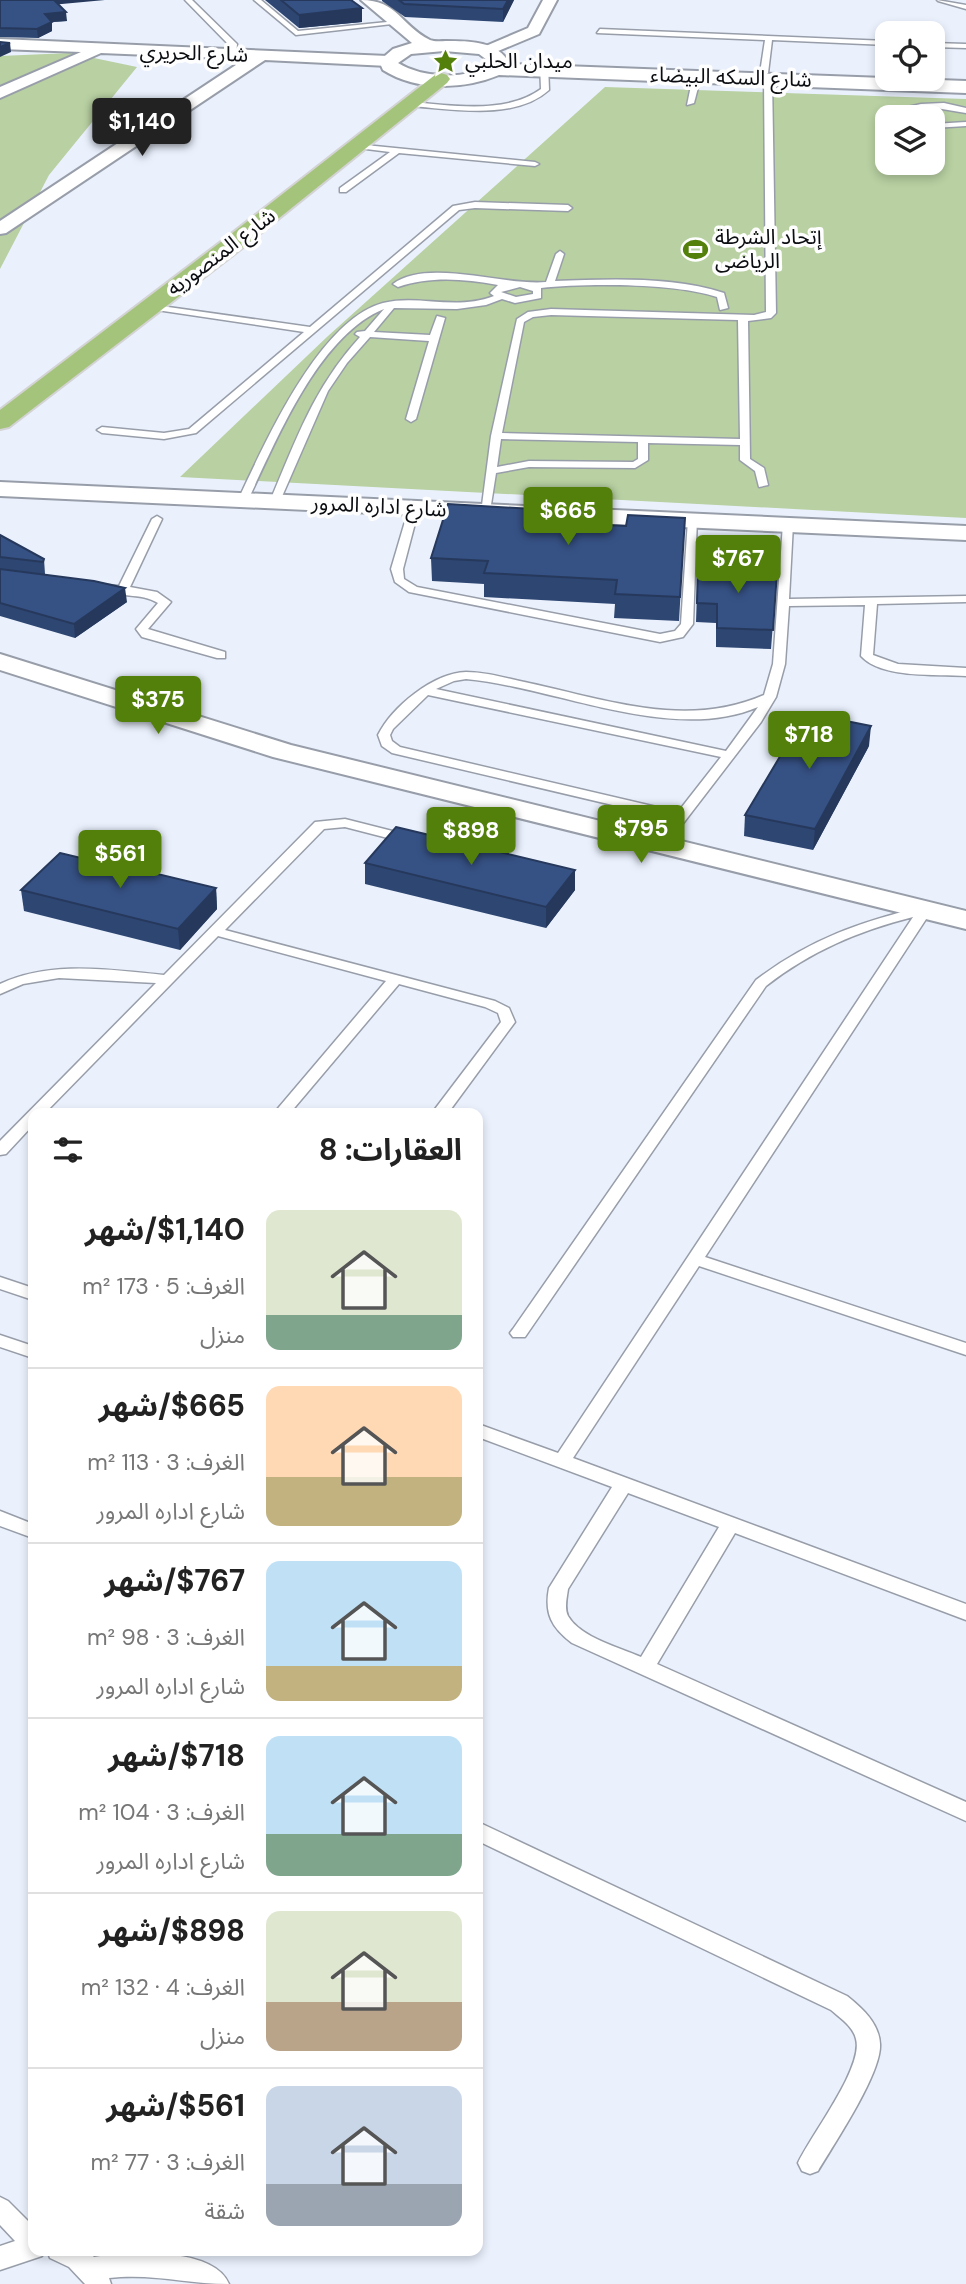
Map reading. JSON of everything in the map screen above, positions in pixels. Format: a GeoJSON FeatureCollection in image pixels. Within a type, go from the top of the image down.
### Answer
{"type":"FeatureCollection","features":[{"type":"Feature","properties":{"kind":"main road","name":"شارع المنصوريه"},"geometry":{"type":"LineString","coordinates":[[174,263],[415,77]]}},
{"type":"Feature","properties":{"kind":"main road","name":"شارع المنصوريه"},"geometry":{"type":"LineString","coordinates":[[0,422],[441,79]]}},
{"type":"Feature","properties":{"kind":"main road"},"geometry":{"type":"LineString","coordinates":[[386,102],[410,104]]}},
{"type":"Feature","properties":{"kind":"main road"},"geometry":{"type":"LineString","coordinates":[[334,142],[358,146]]}},
{"type":"Feature","properties":{"kind":"main road"},"geometry":{"type":"LineString","coordinates":[[120,302],[150,306]]}},
{"type":"Feature","properties":{"kind":"street"},"geometry":{"type":"LineString","coordinates":[[369,0],[428,47]]}},
{"type":"Feature","properties":{"kind":"street"},"geometry":{"type":"LineString","coordinates":[[494,60],[459,47],[428,47],[401,52],[388,61],[394,70],[415,77],[468,78],[494,60],[534,31],[550,0]]}},
{"type":"Feature","properties":{"kind":"street","name":"شارع الحريري"},"geometry":{"type":"LineString","coordinates":[[0,44],[388,61]]}},
{"type":"Feature","properties":{"kind":"street"},"geometry":{"type":"LineString","coordinates":[[0,93],[103,49]]}},
{"type":"Feature","properties":{"kind":"street"},"geometry":{"type":"LineString","coordinates":[[0,229],[262,55]]}},
{"type":"Feature","properties":{"kind":"street","name":"شارع السكه البيضاء"},"geometry":{"type":"LineString","coordinates":[[494,60],[545,67],[697,76],[766,76],[875,82]]}},
{"type":"Feature","properties":{"kind":"street","name":"شارع السكه البيضاء"},"geometry":{"type":"LineString","coordinates":[[545,67],[966,85]]}},
{"type":"Feature","properties":{"kind":"street","name":"شارع السكه البيضاء"},"geometry":{"type":"LineString","coordinates":[[945,86],[966,85]]}},
{"type":"Feature","properties":{"kind":"street","name":"شارع اداره المرور"},"geometry":{"type":"LineString","coordinates":[[1,489],[966,533]]}},
{"type":"Feature","properties":{"kind":"street"},"geometry":{"type":"LineString","coordinates":[[0,649],[285,737],[315,750],[329,761]]}},
{"type":"Feature","properties":{"kind":"street"},"geometry":{"type":"LineString","coordinates":[[0,662],[282,751],[966,920]]}},
{"type":"Feature","properties":{"kind":"lane"},"geometry":{"type":"LineString","coordinates":[[188,0],[234,46],[233,54]]}},
{"type":"Feature","properties":{"kind":"lane"},"geometry":{"type":"LineString","coordinates":[[257,0],[296,33],[397,23]]}},
{"type":"Feature","properties":{"kind":"lane"},"geometry":{"type":"LineString","coordinates":[[940,0],[966,7]]}},
{"type":"Feature","properties":{"kind":"lane"},"geometry":{"type":"LineString","coordinates":[[600,31],[875,42]]}},
{"type":"Feature","properties":{"kind":"lane"},"geometry":{"type":"LineString","coordinates":[[485,511],[496,436],[523,317],[551,312],[761,318],[771,313],[766,76],[769,38]]}},
{"type":"Feature","properties":{"kind":"lane"},"geometry":{"type":"LineString","coordinates":[[945,45],[966,46]]}},
{"type":"Feature","properties":{"kind":"lane"},"geometry":{"type":"LineString","coordinates":[[410,104],[483,107],[525,101],[545,90],[545,67]]}},
{"type":"Feature","properties":{"kind":"lane"},"geometry":{"type":"LineString","coordinates":[[690,103],[697,76]]}},
{"type":"Feature","properties":{"kind":"lane"},"geometry":{"type":"LineString","coordinates":[[937,105],[938,91]]}},
{"type":"Feature","properties":{"kind":"lane"},"geometry":{"type":"LineString","coordinates":[[945,107],[966,111]]}},
{"type":"Feature","properties":{"kind":"lane"},"geometry":{"type":"LineString","coordinates":[[945,125],[966,124]]}},
{"type":"Feature","properties":{"kind":"lane"},"geometry":{"type":"LineString","coordinates":[[358,146],[535,164]]}},
{"type":"Feature","properties":{"kind":"lane"},"geometry":{"type":"LineString","coordinates":[[343,190],[397,150]]}},
{"type":"Feature","properties":{"kind":"lane"},"geometry":{"type":"LineString","coordinates":[[102,430],[164,436],[192,432],[456,208],[475,205],[568,208]]}},
{"type":"Feature","properties":{"kind":"lane"},"geometry":{"type":"LineString","coordinates":[[550,283],[560,254]]}},
{"type":"Feature","properties":{"kind":"lane"},"geometry":{"type":"LineString","coordinates":[[398,284],[406,279],[421,277],[483,279],[509,285],[531,286],[550,283],[707,289],[721,295],[723,309]]}},
{"type":"Feature","properties":{"kind":"lane"},"geometry":{"type":"LineString","coordinates":[[499,297],[496,290],[509,285]]}},
{"type":"Feature","properties":{"kind":"lane"},"geometry":{"type":"LineString","coordinates":[[243,500],[281,420],[314,370],[344,332],[373,308],[390,305],[477,306],[499,297],[515,300],[533,298],[540,292],[531,286]]}},
{"type":"Feature","properties":{"kind":"lane"},"geometry":{"type":"LineString","coordinates":[[275,501],[323,391],[343,361],[389,310],[390,305]]}},
{"type":"Feature","properties":{"kind":"lane"},"geometry":{"type":"LineString","coordinates":[[150,306],[313,330]]}},
{"type":"Feature","properties":{"kind":"lane"},"geometry":{"type":"LineString","coordinates":[[411,419],[440,318]]}},
{"type":"Feature","properties":{"kind":"lane"},"geometry":{"type":"LineString","coordinates":[[743,318],[745,462],[760,470],[763,485]]}},
{"type":"Feature","properties":{"kind":"lane"},"geometry":{"type":"LineString","coordinates":[[344,332],[435,338]]}},
{"type":"Feature","properties":{"kind":"lane"},"geometry":{"type":"LineString","coordinates":[[496,436],[746,442]]}},
{"type":"Feature","properties":{"kind":"lane"},"geometry":{"type":"LineString","coordinates":[[529,464],[534,437]]}},
{"type":"Feature","properties":{"kind":"lane"},"geometry":{"type":"LineString","coordinates":[[491,471],[529,464],[635,464],[643,460],[643,439]]}},
{"type":"Feature","properties":{"kind":"lane"},"geometry":{"type":"LineString","coordinates":[[414,508],[397,569],[400,580],[413,590],[660,638],[679,634],[687,624],[693,520]]}},
{"type":"Feature","properties":{"kind":"lane"},"geometry":{"type":"LineString","coordinates":[[123,590],[157,519]]}},
{"type":"Feature","properties":{"kind":"lane"},"geometry":{"type":"LineString","coordinates":[[660,844],[770,697],[779,664],[788,524]]}},
{"type":"Feature","properties":{"kind":"lane"},"geometry":{"type":"LineString","coordinates":[[96,587],[159,596],[165,602],[162,609],[142,629],[146,634],[221,655]]}},
{"type":"Feature","properties":{"kind":"lane"},"geometry":{"type":"LineString","coordinates":[[783,603],[966,599]]}},
{"type":"Feature","properties":{"kind":"lane"},"geometry":{"type":"LineString","coordinates":[[872,601],[867,656],[870,661],[888,667],[966,672]]}},
{"type":"Feature","properties":{"kind":"lane"},"geometry":{"type":"LineString","coordinates":[[681,817],[396,750],[386,743],[384,735],[440,679],[468,674],[654,713],[686,716],[747,707],[770,697]]}},
{"type":"Feature","properties":{"kind":"lane"},"geometry":{"type":"LineString","coordinates":[[427,691],[729,755]]}},
{"type":"Feature","properties":{"kind":"lane"},"geometry":{"type":"LineString","coordinates":[[533,713],[554,692]]}},
{"type":"Feature","properties":{"kind":"lane"},"geometry":{"type":"LineString","coordinates":[[41,1108],[165,979],[320,825],[345,823],[425,844]]}},
{"type":"Feature","properties":{"kind":"lane"},"geometry":{"type":"LineString","coordinates":[[562,1461],[925,910]]}},
{"type":"Feature","properties":{"kind":"lane"},"geometry":{"type":"LineString","coordinates":[[519,1333],[761,983],[792,958],[831,937],[925,910]]}},
{"type":"Feature","properties":{"kind":"lane"},"geometry":{"type":"LineString","coordinates":[[214,931],[491,1004],[504,1011],[508,1022],[444,1108]]}},
{"type":"Feature","properties":{"kind":"lane"},"geometry":{"type":"LineString","coordinates":[[0,990],[8,985],[44,976],[82,973],[165,979]]}},
{"type":"Feature","properties":{"kind":"lane"},"geometry":{"type":"LineString","coordinates":[[286,1108],[396,979]]}},
{"type":"Feature","properties":{"kind":"lane"},"geometry":{"type":"LineString","coordinates":[[0,1150],[28,1121]]}},
{"type":"Feature","properties":{"kind":"lane"},"geometry":{"type":"LineString","coordinates":[[695,1259],[966,1349]]}},
{"type":"Feature","properties":{"kind":"lane"},"geometry":{"type":"LineString","coordinates":[[0,1283],[28,1292]]}},
{"type":"Feature","properties":{"kind":"lane"},"geometry":{"type":"LineString","coordinates":[[0,1341],[28,1350]]}},
{"type":"Feature","properties":{"kind":"lane"},"geometry":{"type":"LineString","coordinates":[[483,1432],[966,1612]]}},
{"type":"Feature","properties":{"kind":"lane"},"geometry":{"type":"LineString","coordinates":[[624,1485],[559,1588],[554,1606],[562,1625],[579,1638],[966,1812]]}},
{"type":"Feature","properties":{"kind":"lane"},"geometry":{"type":"LineString","coordinates":[[0,1518],[28,1529]]}},
{"type":"Feature","properties":{"kind":"lane"},"geometry":{"type":"LineString","coordinates":[[645,1667],[732,1524]]}},
{"type":"Feature","properties":{"kind":"lane"},"geometry":{"type":"LineString","coordinates":[[483,1833],[839,2003],[862,2022],[870,2048],[860,2073],[810,2163]]}},
{"type":"Feature","properties":{"kind":"lane"},"geometry":{"type":"LineString","coordinates":[[0,2208],[19,2226],[28,2240]]}},
{"type":"Feature","properties":{"kind":"lane"},"geometry":{"type":"LineString","coordinates":[[0,2258],[28,2249]]}},
{"type":"Feature","properties":{"kind":"lane"},"geometry":{"type":"LineString","coordinates":[[72,2256],[95,2276],[133,2262],[174,2266],[216,2284]]}},
{"type":"Feature","properties":{"kind":"green space"},"geometry":{"type":"Polygon","coordinates":[[[70,53],[137,67],[49,175],[0,269],[0,56],[70,53]]]}},
{"type":"Feature","properties":{"kind":"green space","name":"إتحاد الشرطة الرياضى"},"geometry":{"type":"Polygon","coordinates":[[[605,87],[966,99],[966,518],[180,477],[328,336],[605,87]]]}},
{"type":"Feature","properties":{"kind":"building"},"geometry":{"type":"Polygon","coordinates":[[[0,0],[54,0],[66,12],[45,14],[52,22],[37,29],[0,28],[0,0]]]}},
{"type":"Feature","properties":{"kind":"building"},"geometry":{"type":"Polygon","coordinates":[[[281,0],[351,0],[362,8],[299,15],[281,0]]]}},
{"type":"Feature","properties":{"kind":"building"},"geometry":{"type":"Polygon","coordinates":[[[399,0],[508,0],[503,9],[404,4],[399,0]]]}},
{"type":"Feature","properties":{"kind":"building"},"geometry":{"type":"Polygon","coordinates":[[[448,504],[549,510],[546,522],[626,526],[628,515],[685,518],[680,597],[615,594],[617,580],[484,573],[488,561],[431,558],[448,504]]]}},
{"type":"Feature","properties":{"kind":"building"},"geometry":{"type":"Polygon","coordinates":[[[0,535],[44,559],[43,562],[0,557],[0,535]]]}},
{"type":"Feature","properties":{"kind":"building"},"geometry":{"type":"Polygon","coordinates":[[[698,562],[757,564],[757,571],[777,572],[773,630],[717,628],[717,604],[697,603],[698,562]]]}},
{"type":"Feature","properties":{"kind":"building"},"geometry":{"type":"Polygon","coordinates":[[[0,569],[94,581],[125,588],[74,624],[0,603],[0,569]]]}},
{"type":"Feature","properties":{"kind":"building"},"geometry":{"type":"Polygon","coordinates":[[[806,713],[871,726],[815,829],[745,815],[806,713]]]}},
{"type":"Feature","properties":{"kind":"building"},"geometry":{"type":"Polygon","coordinates":[[[396,827],[575,870],[546,907],[365,863],[396,827]]]}},
{"type":"Feature","properties":{"kind":"building"},"geometry":{"type":"Polygon","coordinates":[[[60,853],[216,888],[178,929],[21,890],[60,853]]]}},
{"type":"Feature","properties":{"kind":"place","name":"ميدان الحلبي"},"geometry":{"type":"Point","coordinates":[445,61]}},
{"type":"Feature","properties":{"kind":"place","name":"إتحاد الشرطة الرياضى"},"geometry":{"type":"Point","coordinates":[695,249]}}]}
